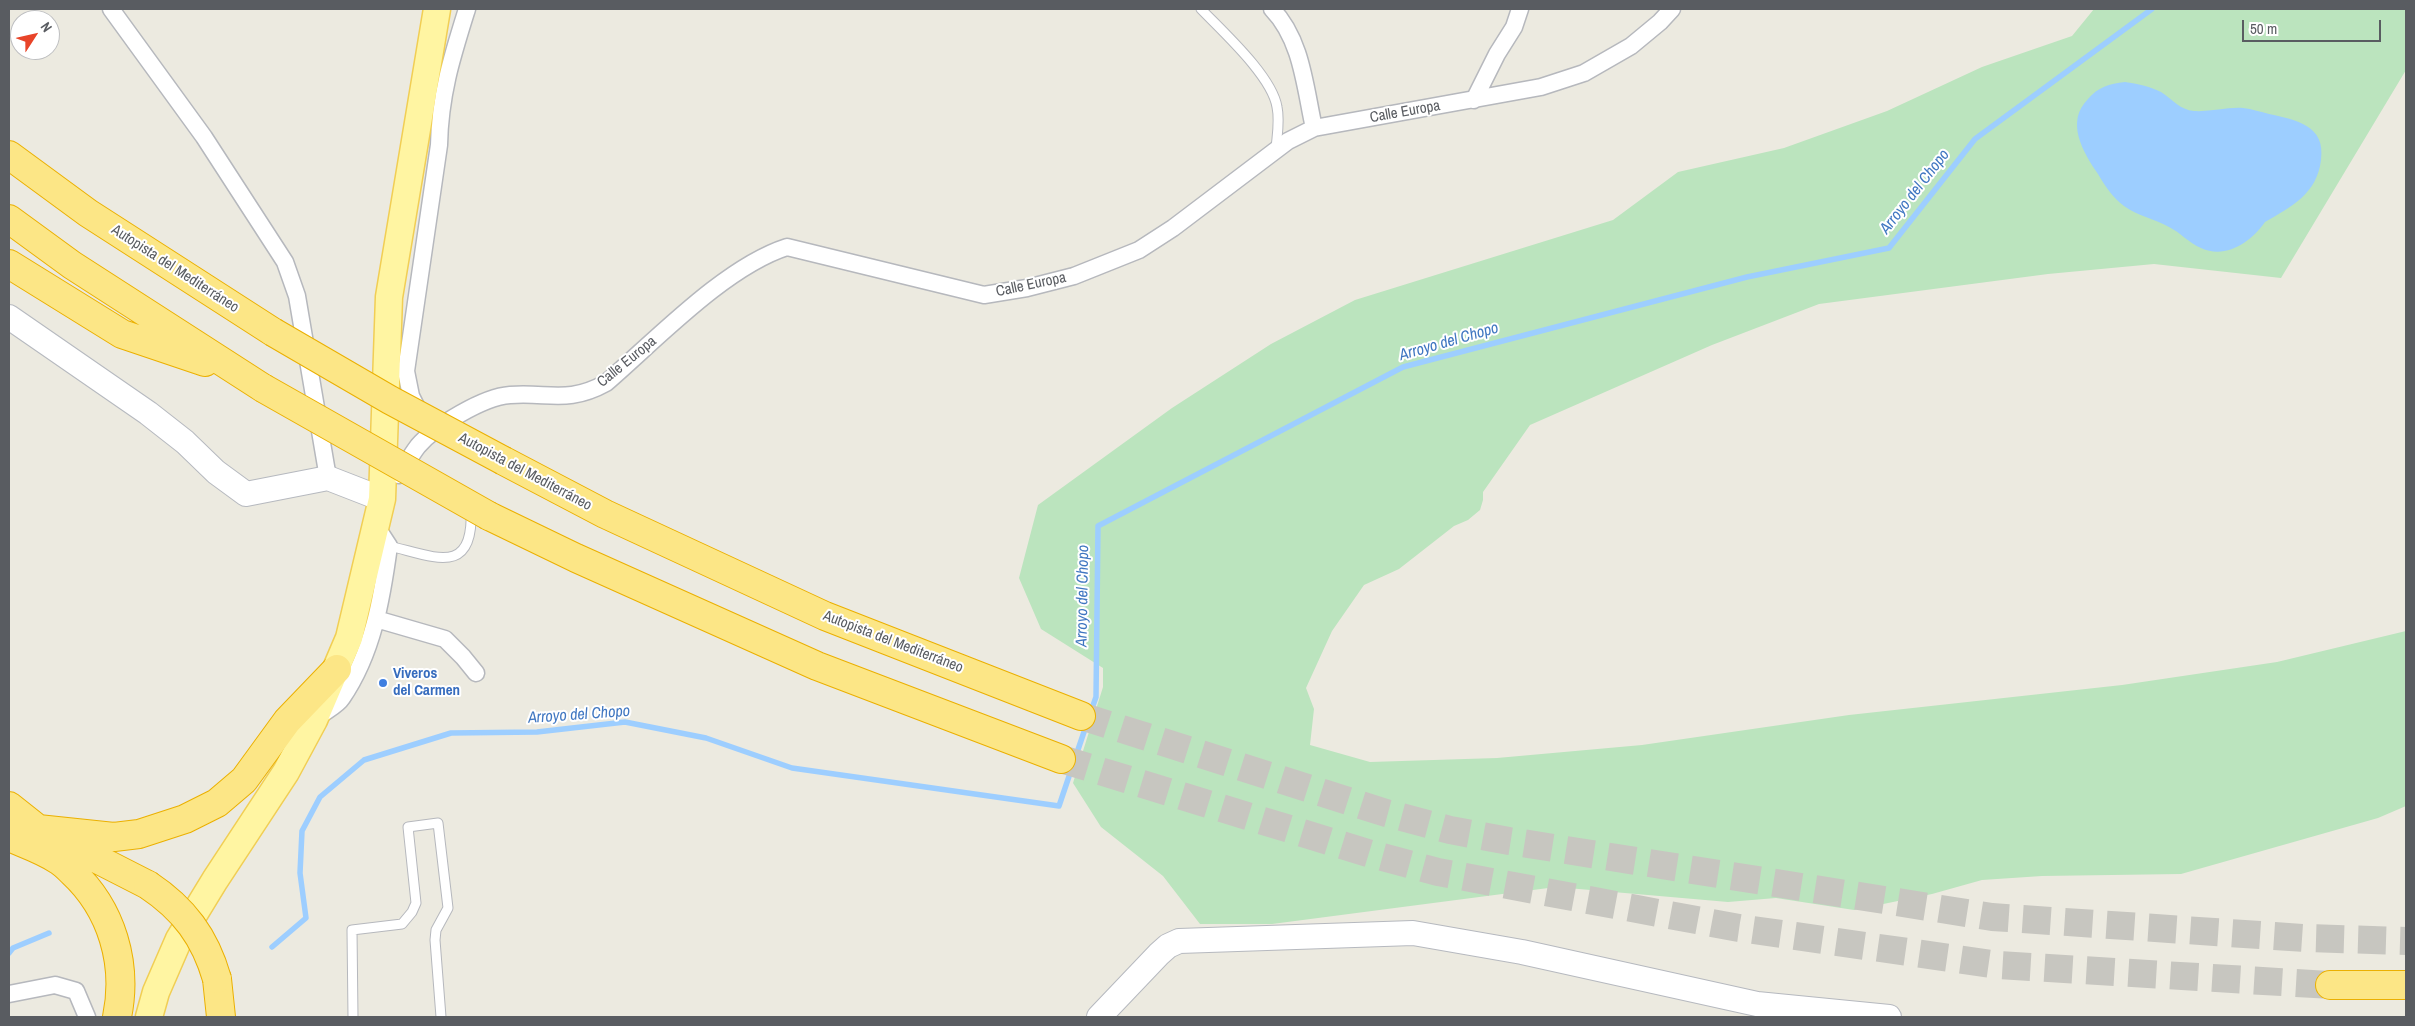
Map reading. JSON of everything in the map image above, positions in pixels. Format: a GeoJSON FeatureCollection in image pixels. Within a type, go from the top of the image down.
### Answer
{"type":"FeatureCollection","features":[{"type":"Feature","properties":{"kind":"highway","name":"Autopista del Mediterráneo"},"geometry":{"type":"LineString","coordinates":[[9,155],[88,213],[273,332],[390,400],[605,514],[825,616],[1081,716]]}},
{"type":"Feature","properties":{"kind":"highway"},"geometry":{"type":"LineString","coordinates":[[9,219],[72,265],[253,382],[489,516],[576,558],[818,666],[1061,758]]}},
{"type":"Feature","properties":{"kind":"highway"},"geometry":{"type":"LineString","coordinates":[[9,264],[122,334],[253,382]]}},
{"type":"Feature","properties":{"kind":"highway"},"geometry":{"type":"LineString","coordinates":[[9,806],[38,829],[114,837],[139,834],[185,819],[217,803],[244,780],[287,721],[337,669]]}},
{"type":"Feature","properties":{"kind":"highway"},"geometry":{"type":"LineString","coordinates":[[9,818],[38,829],[148,885],[176,906],[195,928],[205,945],[217,979],[221,1017]]}},
{"type":"Feature","properties":{"kind":"highway"},"geometry":{"type":"LineString","coordinates":[[9,837],[59,860],[87,886],[100,904],[111,930],[117,952],[120,982],[117,1017]]}},
{"type":"Feature","properties":{"kind":"highway"},"geometry":{"type":"LineString","coordinates":[[2330,985],[2406,985]]}},
{"type":"Feature","properties":{"kind":"main road"},"geometry":{"type":"LineString","coordinates":[[149,1017],[156,992],[180,939],[215,880],[286,772],[314,720],[349,638],[383,536],[382,499],[389,297],[437,9]]}},
{"type":"Feature","properties":{"kind":"street"},"geometry":{"type":"LineString","coordinates":[[111,9],[204,137],[285,262],[297,296],[328,478]]}},
{"type":"Feature","properties":{"kind":"street"},"geometry":{"type":"LineString","coordinates":[[9,317],[148,413],[185,442],[216,472],[246,494],[328,478],[382,499],[418,446],[431,435],[411,396],[406,371],[439,145],[442,97],[447,70],[467,9]]}},
{"type":"Feature","properties":{"kind":"street"},"geometry":{"type":"LineString","coordinates":[[1272,9],[1284,22],[1292,36],[1314,128]]}},
{"type":"Feature","properties":{"kind":"street"},"geometry":{"type":"LineString","coordinates":[[1474,100],[1497,54],[1514,27],[1520,9]]}},
{"type":"Feature","properties":{"kind":"street","name":"Calle Europa"},"geometry":{"type":"LineString","coordinates":[[431,435],[450,419],[508,394],[570,396],[589,392],[606,382],[729,277],[766,254],[787,247],[984,295],[1027,288],[1074,276],[1139,250],[1173,228],[1288,140],[1314,128],[1474,100],[1541,86],[1584,73],[1631,46],[1660,22],[1672,9]]}},
{"type":"Feature","properties":{"kind":"street"},"geometry":{"type":"LineString","coordinates":[[314,720],[341,700],[367,650],[382,597],[383,536]]}},
{"type":"Feature","properties":{"kind":"street"},"geometry":{"type":"LineString","coordinates":[[376,620],[445,640],[463,657],[476,674]]}},
{"type":"Feature","properties":{"kind":"street"},"geometry":{"type":"LineString","coordinates":[[1099,1017],[1159,954],[1168,946],[1179,941],[1413,933],[1522,952],[1758,1004],[1889,1017]]}},
{"type":"Feature","properties":{"kind":"street"},"geometry":{"type":"LineString","coordinates":[[9,994],[55,985],[76,991],[87,1017]]}},
{"type":"Feature","properties":{"kind":"lane"},"geometry":{"type":"LineString","coordinates":[[1201,9],[1248,58],[1268,87],[1277,104],[1279,121],[1276,149]]}},
{"type":"Feature","properties":{"kind":"lane"},"geometry":{"type":"LineString","coordinates":[[383,536],[444,559],[456,556],[464,547],[472,526],[470,496]]}},
{"type":"Feature","properties":{"kind":"lane"},"geometry":{"type":"LineString","coordinates":[[353,1017],[352,930],[402,924],[408,918],[416,903],[408,827],[438,823],[448,908],[436,930],[434,940],[441,1017]]}},
{"type":"Feature","properties":{"kind":"green space"},"geometry":{"type":"Polygon","coordinates":[[[2094,9],[2406,9],[2406,70],[2281,278],[2154,264],[2048,274],[1819,304],[1712,345],[1530,425],[1483,492],[1480,510],[1468,520],[1454,526],[1399,569],[1364,585],[1332,631],[1306,688],[1314,709],[1310,745],[1370,762],[1497,758],[1642,745],[1849,715],[2122,685],[2277,662],[2406,631],[2406,806],[2378,818],[2181,874],[2042,876],[1982,880],[1932,894],[1854,910],[1776,898],[1728,902],[1556,887],[1272,924],[1200,924],[1163,876],[1101,827],[1073,783],[1103,687],[1103,668],[1041,629],[1019,578],[1038,505],[1172,408],[1271,344],[1355,300],[1613,220],[1678,172],[1784,148],[1887,111],[1982,67],[2072,36],[2094,9]]]}},
{"type":"Feature","properties":{"kind":"water"},"geometry":{"type":"Polygon","coordinates":[[[2125,82],[2157,90],[2189,110],[2243,108],[2299,122],[2307,126],[2319,139],[2321,160],[2319,172],[2308,191],[2301,198],[2265,222],[2246,242],[2220,252],[2201,248],[2164,224],[2135,212],[2120,203],[2103,183],[2082,147],[2077,127],[2081,108],[2100,89],[2125,82]]]}},
{"type":"Feature","properties":{"kind":"waterway","name":"Arroyo del Chopo"},"geometry":{"type":"LineString","coordinates":[[1090,714],[1096,697],[1098,526],[1403,367],[1747,277],[1889,248],[1975,139],[2152,9]]}},
{"type":"Feature","properties":{"kind":"waterway","name":"Arroyo del Chopo"},"geometry":{"type":"LineString","coordinates":[[272,947],[306,918],[300,873],[302,831],[320,797],[364,760],[451,733],[537,732],[625,722],[706,738],[792,768],[1059,806],[1087,723]]}},
{"type":"Feature","properties":{"kind":"waterway","name":"Arroyo del Chopo"},"geometry":{"type":"LineString","coordinates":[[9,953],[13,948],[49,933]]}},
{"type":"Feature","properties":{"kind":"tunnel"},"geometry":{"type":"LineString","coordinates":[[1081,716],[1386,813],[1450,830],[1509,841],[1992,917],[2304,938],[2406,941]]}},
{"type":"Feature","properties":{"kind":"tunnel"},"geometry":{"type":"LineString","coordinates":[[1061,759],[1371,854],[1438,872],[1739,928],[1999,965],[2330,985]]}},
{"type":"Feature","properties":{"kind":"place","name":"Viveros del Carmen"},"geometry":{"type":"Point","coordinates":[383,683]}}]}
